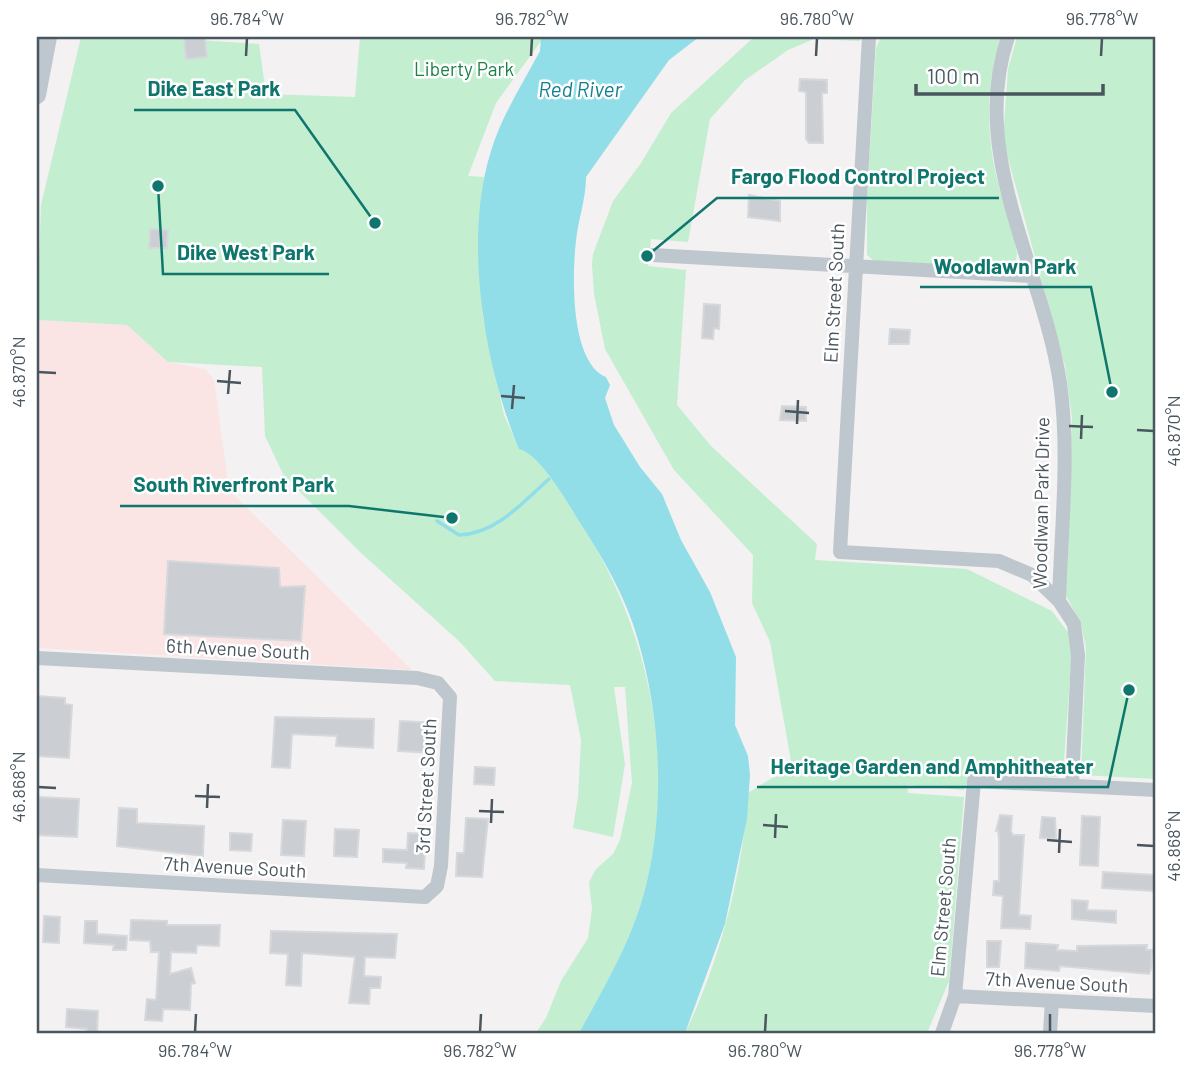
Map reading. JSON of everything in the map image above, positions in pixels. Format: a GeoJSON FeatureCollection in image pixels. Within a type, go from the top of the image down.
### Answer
{"type":"FeatureCollection","features":[{"type":"Feature","properties":{"kind":"street"},"geometry":{"type":"LineString","coordinates":[[37,95],[48,37]]}},
{"type":"Feature","properties":{"kind":"street","name":"Elm Street South"},"geometry":{"type":"LineString","coordinates":[[869,37],[854,266],[840,552],[999,561],[1032,575],[1059,601]]}},
{"type":"Feature","properties":{"kind":"street","name":"Woodlwan Park Drive"},"geometry":{"type":"LineString","coordinates":[[1008,37],[999,79],[996,138],[1060,382],[1064,428],[1059,601]]}},
{"type":"Feature","properties":{"kind":"street"},"geometry":{"type":"LineString","coordinates":[[652,255],[1032,276]]}},
{"type":"Feature","properties":{"kind":"street"},"geometry":{"type":"LineString","coordinates":[[1059,601],[1074,624],[1078,655],[1072,785],[1156,790]]}},
{"type":"Feature","properties":{"kind":"street","name":"6th Avenue South"},"geometry":{"type":"LineString","coordinates":[[37,658],[408,678],[438,683]]}},
{"type":"Feature","properties":{"kind":"street","name":"3rd Street South"},"geometry":{"type":"LineString","coordinates":[[430,893],[438,886],[450,697],[438,683]]}},
{"type":"Feature","properties":{"kind":"street","name":"Elm Street South"},"geometry":{"type":"LineString","coordinates":[[942,1033],[955,996],[974,781],[1072,785]]}},
{"type":"Feature","properties":{"kind":"street","name":"7th Avenue South"},"geometry":{"type":"LineString","coordinates":[[37,875],[425,897],[430,893]]}},
{"type":"Feature","properties":{"kind":"street","name":"7th Avenue South"},"geometry":{"type":"LineString","coordinates":[[955,996],[1156,1006]]}},
{"type":"Feature","properties":{"kind":"street"},"geometry":{"type":"LineString","coordinates":[[1050,1033],[1052,1002]]}},
{"type":"Feature","properties":{"kind":"shaded area"},"geometry":{"type":"Polygon","coordinates":[[[37,320],[127,325],[168,362],[205,369],[214,379],[229,490],[412,670],[37,648],[37,320]]]}},
{"type":"Feature","properties":{"kind":"green space","name":"Liberty Park"},"geometry":{"type":"Polygon","coordinates":[[[81,37],[151,37],[259,44],[266,94],[355,97],[360,37],[544,37],[496,103],[468,176],[484,177],[479,262],[483,318],[504,415],[519,448],[536,460],[562,494],[606,567],[626,610],[652,703],[658,750],[654,846],[644,893],[624,947],[579,1033],[536,1033],[546,1018],[561,981],[588,938],[592,909],[589,882],[596,869],[613,854],[620,840],[632,783],[625,687],[614,687],[625,764],[613,837],[573,828],[578,797],[581,740],[570,685],[495,681],[460,642],[360,552],[284,476],[265,436],[262,367],[168,362],[127,325],[37,320],[41,205],[81,37]]]}},
{"type":"Feature","properties":{"kind":"green space"},"geometry":{"type":"Polygon","coordinates":[[[754,37],[860,37],[860,41],[814,39],[788,50],[745,80],[710,119],[688,242],[651,239],[648,266],[686,270],[677,405],[711,446],[817,544],[815,560],[967,569],[1052,611],[1070,635],[1072,650],[1063,775],[1052,777],[993,772],[980,774],[970,780],[964,790],[907,785],[908,793],[964,797],[949,981],[927,1033],[685,1033],[709,976],[728,916],[741,854],[748,793],[772,778],[806,768],[791,761],[770,642],[752,603],[753,555],[674,470],[605,349],[594,294],[592,264],[593,254],[613,201],[641,163],[671,113],[754,37]]]}},
{"type":"Feature","properties":{"kind":"green space"},"geometry":{"type":"Polygon","coordinates":[[[881,37],[1001,37],[992,71],[989,123],[996,175],[1017,253],[1016,261],[1009,269],[875,262],[867,255],[867,198],[876,48],[881,37]]]}},
{"type":"Feature","properties":{"kind":"green space"},"geometry":{"type":"Polygon","coordinates":[[[1017,37],[1156,37],[1156,779],[1081,775],[1086,648],[1081,624],[1063,590],[1072,418],[1065,366],[1003,140],[1008,69],[1017,37]]]}},
{"type":"Feature","properties":{"kind":"water","name":"Red River"},"geometry":{"type":"Polygon","coordinates":[[[541,37],[699,37],[669,60],[586,177],[574,274],[580,336],[594,368],[606,377],[610,385],[605,398],[614,425],[640,467],[662,494],[681,540],[710,592],[736,657],[735,725],[748,756],[750,775],[747,819],[725,924],[685,1033],[579,1033],[624,947],[644,893],[656,830],[658,766],[652,701],[646,670],[627,608],[605,564],[560,491],[535,459],[519,449],[496,380],[487,341],[478,262],[483,186],[495,138],[540,51],[541,37]]]}},
{"type":"Feature","properties":{"kind":"building"},"geometry":{"type":"Polygon","coordinates":[[[184,37],[205,37],[207,57],[186,59],[184,37]]]}},
{"type":"Feature","properties":{"kind":"building"},"geometry":{"type":"Polygon","coordinates":[[[800,79],[827,80],[827,93],[822,93],[823,143],[809,143],[806,139],[806,92],[799,91],[800,79]]]}},
{"type":"Feature","properties":{"kind":"building"},"geometry":{"type":"Polygon","coordinates":[[[749,195],[780,201],[780,221],[748,217],[749,195]]]}},
{"type":"Feature","properties":{"kind":"building"},"geometry":{"type":"Polygon","coordinates":[[[150,229],[168,230],[167,248],[149,248],[150,229]]]}},
{"type":"Feature","properties":{"kind":"building"},"geometry":{"type":"Polygon","coordinates":[[[704,304],[720,305],[719,329],[714,328],[713,339],[702,338],[704,304]]]}},
{"type":"Feature","properties":{"kind":"building"},"geometry":{"type":"Polygon","coordinates":[[[890,329],[910,330],[909,344],[889,344],[890,329]]]}},
{"type":"Feature","properties":{"kind":"building"},"geometry":{"type":"Polygon","coordinates":[[[782,406],[806,407],[806,421],[780,420],[782,406]]]}},
{"type":"Feature","properties":{"kind":"building"},"geometry":{"type":"Polygon","coordinates":[[[168,561],[279,568],[280,587],[305,586],[301,641],[164,634],[168,561]]]}},
{"type":"Feature","properties":{"kind":"building"},"geometry":{"type":"Polygon","coordinates":[[[37,696],[65,698],[65,704],[72,705],[69,758],[37,756],[37,696]]]}},
{"type":"Feature","properties":{"kind":"building"},"geometry":{"type":"Polygon","coordinates":[[[275,717],[374,719],[373,748],[336,746],[337,736],[292,734],[290,768],[272,767],[275,717]]]}},
{"type":"Feature","properties":{"kind":"building"},"geometry":{"type":"Polygon","coordinates":[[[400,721],[436,723],[435,753],[398,751],[400,721]]]}},
{"type":"Feature","properties":{"kind":"building"},"geometry":{"type":"Polygon","coordinates":[[[475,767],[495,768],[494,785],[474,784],[475,767]]]}},
{"type":"Feature","properties":{"kind":"building"},"geometry":{"type":"Polygon","coordinates":[[[37,797],[79,799],[77,837],[37,835],[37,797]]]}},
{"type":"Feature","properties":{"kind":"building"},"geometry":{"type":"Polygon","coordinates":[[[119,808],[137,809],[137,823],[204,826],[203,856],[117,846],[119,808]]]}},
{"type":"Feature","properties":{"kind":"building"},"geometry":{"type":"Polygon","coordinates":[[[1000,815],[1012,816],[1013,835],[1024,835],[1019,915],[1031,916],[1030,929],[1001,928],[1003,896],[993,895],[994,881],[999,881],[999,840],[996,831],[1000,815]]]}},
{"type":"Feature","properties":{"kind":"building"},"geometry":{"type":"Polygon","coordinates":[[[1082,816],[1100,817],[1098,866],[1080,865],[1082,816]]]}},
{"type":"Feature","properties":{"kind":"building"},"geometry":{"type":"Polygon","coordinates":[[[1042,817],[1055,818],[1056,839],[1040,838],[1042,817]]]}},
{"type":"Feature","properties":{"kind":"building"},"geometry":{"type":"Polygon","coordinates":[[[466,818],[488,819],[482,877],[456,876],[457,853],[464,853],[466,818]]]}},
{"type":"Feature","properties":{"kind":"building"},"geometry":{"type":"Polygon","coordinates":[[[283,820],[306,821],[304,856],[281,855],[283,820]]]}},
{"type":"Feature","properties":{"kind":"building"},"geometry":{"type":"Polygon","coordinates":[[[335,829],[359,830],[357,857],[334,856],[335,829]]]}},
{"type":"Feature","properties":{"kind":"building"},"geometry":{"type":"Polygon","coordinates":[[[230,833],[252,834],[251,851],[230,850],[230,833]]]}},
{"type":"Feature","properties":{"kind":"building"},"geometry":{"type":"Polygon","coordinates":[[[408,833],[426,834],[424,869],[406,868],[407,863],[383,862],[383,849],[407,850],[408,833]]]}},
{"type":"Feature","properties":{"kind":"building"},"geometry":{"type":"Polygon","coordinates":[[[1103,872],[1155,875],[1154,891],[1102,888],[1103,872]]]}},
{"type":"Feature","properties":{"kind":"building"},"geometry":{"type":"Polygon","coordinates":[[[1072,900],[1088,901],[1087,910],[1116,911],[1116,923],[1072,919],[1072,900]]]}},
{"type":"Feature","properties":{"kind":"building"},"geometry":{"type":"Polygon","coordinates":[[[44,916],[60,917],[59,943],[43,942],[44,916]]]}},
{"type":"Feature","properties":{"kind":"building"},"geometry":{"type":"Polygon","coordinates":[[[131,920],[167,921],[167,925],[220,925],[219,946],[197,945],[196,953],[171,952],[170,974],[191,968],[195,983],[191,984],[190,1010],[163,1009],[162,1021],[145,1020],[147,999],[156,1000],[159,952],[151,952],[150,941],[130,940],[131,920]]]}},
{"type":"Feature","properties":{"kind":"building"},"geometry":{"type":"Polygon","coordinates":[[[85,921],[97,921],[97,934],[127,936],[126,950],[113,950],[114,945],[84,943],[85,921]]]}},
{"type":"Feature","properties":{"kind":"building"},"geometry":{"type":"Polygon","coordinates":[[[271,931],[397,934],[395,958],[365,957],[364,976],[381,977],[380,988],[370,988],[369,1004],[349,1003],[355,957],[302,953],[301,986],[286,985],[288,954],[270,953],[271,931]]]}},
{"type":"Feature","properties":{"kind":"building"},"geometry":{"type":"Polygon","coordinates":[[[987,941],[1001,941],[999,967],[987,967],[987,941]]]}},
{"type":"Feature","properties":{"kind":"building"},"geometry":{"type":"Polygon","coordinates":[[[1026,943],[1058,945],[1057,950],[1077,951],[1077,946],[1147,945],[1146,950],[1152,950],[1151,969],[1149,974],[1060,966],[1059,971],[1025,968],[1026,943]]]}},
{"type":"Feature","properties":{"kind":"building"},"geometry":{"type":"Polygon","coordinates":[[[67,1009],[98,1011],[97,1033],[66,1027],[67,1009]]]}},
{"type":"Feature","properties":{"kind":"waterway"},"geometry":{"type":"LineString","coordinates":[[437,521],[459,535],[485,529],[519,507],[549,479]]}},
{"type":"Feature","properties":{"kind":"place","name":"Dike West Park"},"geometry":{"type":"Point","coordinates":[158,186]}},
{"type":"Feature","properties":{"kind":"place","name":"Dike East Park"},"geometry":{"type":"Point","coordinates":[375,223]}},
{"type":"Feature","properties":{"kind":"place","name":"Fargo Flood Control Project"},"geometry":{"type":"Point","coordinates":[647,256]}},
{"type":"Feature","properties":{"kind":"place","name":"Woodlawn Park"},"geometry":{"type":"Point","coordinates":[1112,392]}},
{"type":"Feature","properties":{"kind":"place","name":"South Riverfront Park"},"geometry":{"type":"Point","coordinates":[452,518]}},
{"type":"Feature","properties":{"kind":"place","name":"Heritage Garden and Amphitheater"},"geometry":{"type":"Point","coordinates":[1129,690]}}]}
